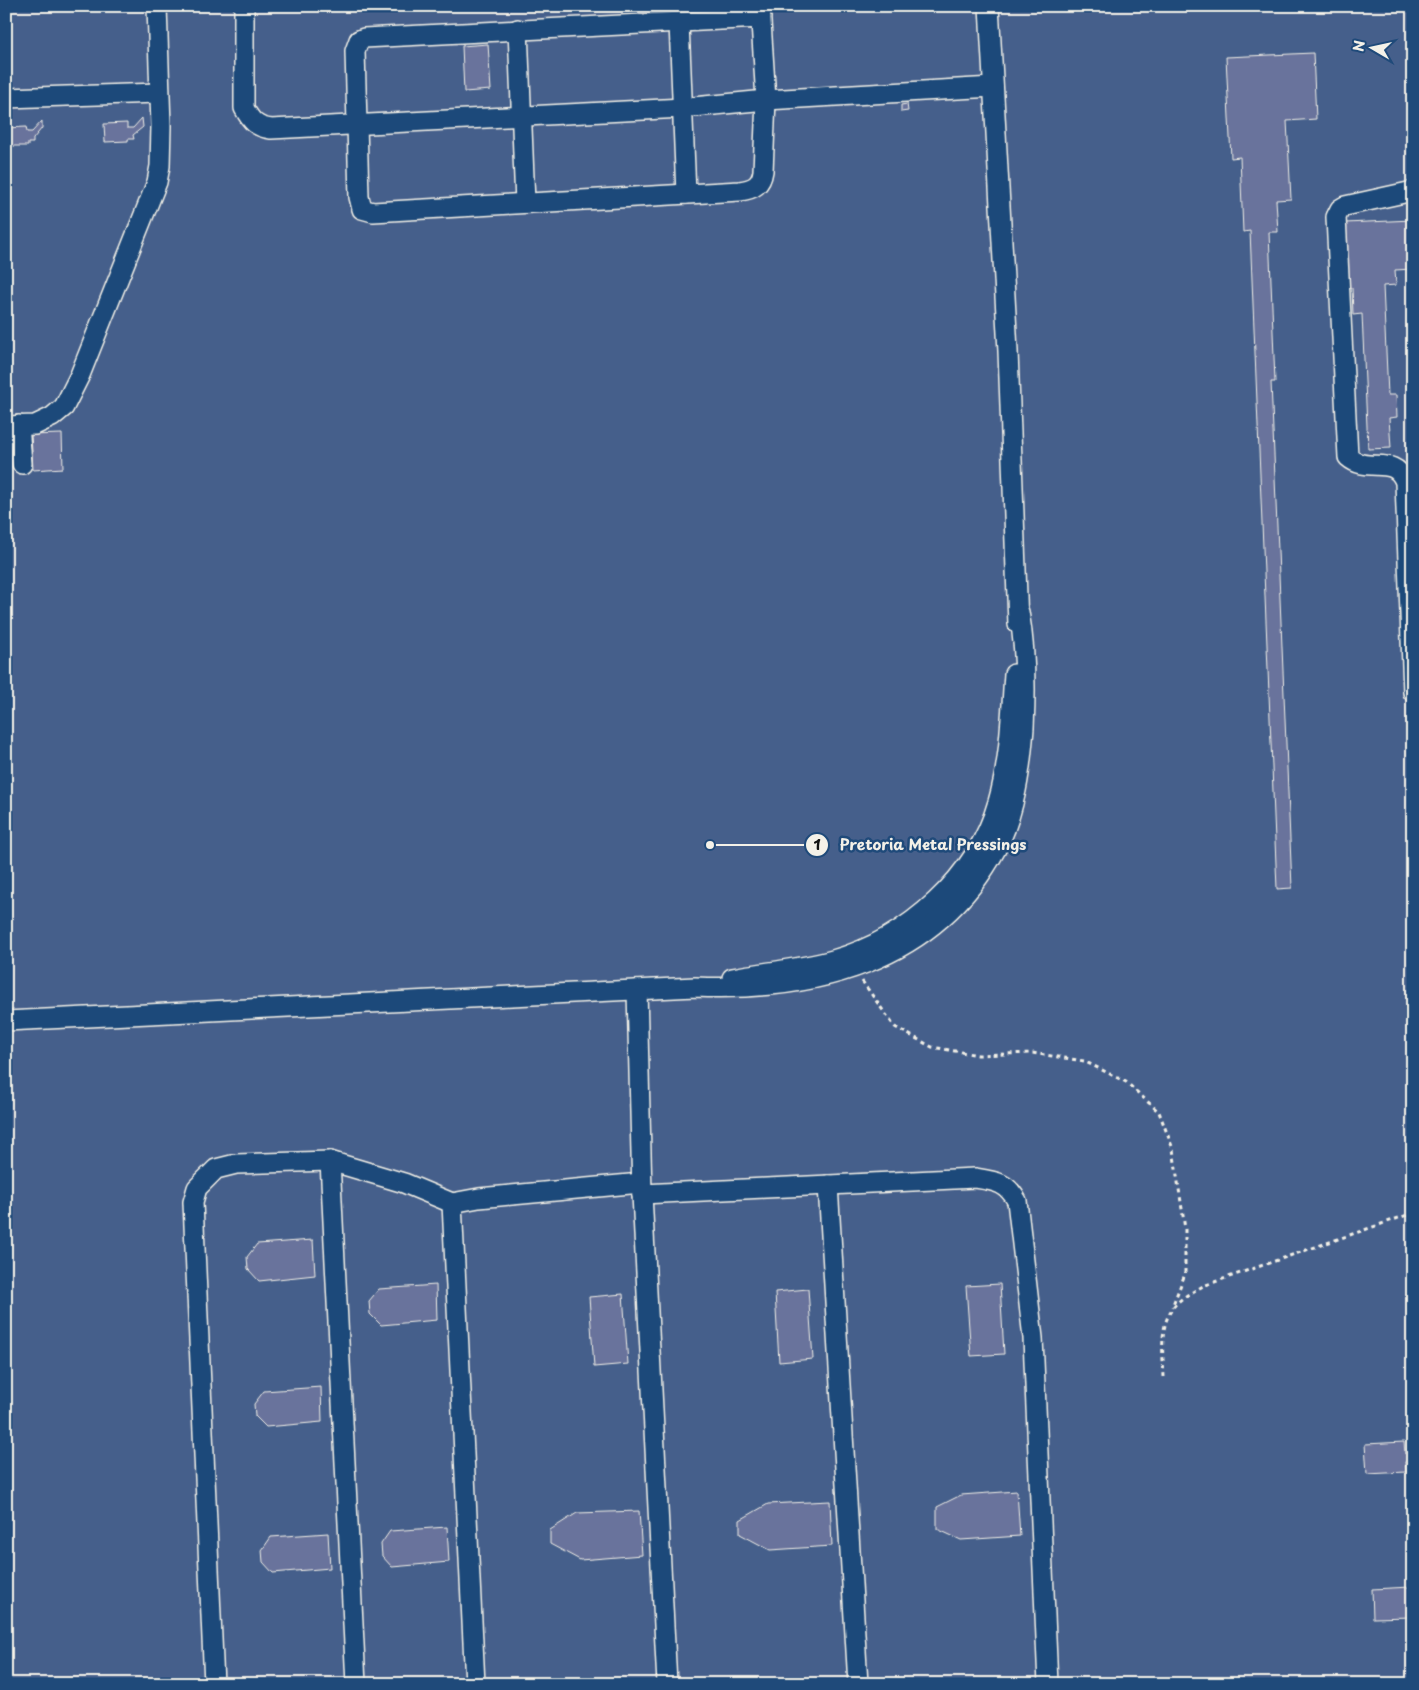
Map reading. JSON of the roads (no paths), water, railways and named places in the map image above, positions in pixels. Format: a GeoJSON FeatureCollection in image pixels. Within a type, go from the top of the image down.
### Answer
{"type":"FeatureCollection","features":[{"type":"Feature","properties":{"kind":"street"},"geometry":{"type":"LineString","coordinates":[[22,464],[13,426],[35,424],[52,417],[64,406],[80,375],[157,182],[161,150],[157,6]]}},
{"type":"Feature","properties":{"kind":"street"},"geometry":{"type":"LineString","coordinates":[[244,6],[244,108],[250,121],[260,127],[276,129],[682,108],[766,100],[993,87]]}},
{"type":"Feature","properties":{"kind":"street"},"geometry":{"type":"LineString","coordinates":[[6,1021],[694,987],[737,988],[787,984],[819,979],[854,968],[904,944],[942,918],[974,882],[996,848],[1012,805],[1023,743],[1025,665],[1019,612],[1008,351],[989,6]]}},
{"type":"Feature","properties":{"kind":"street"},"geometry":{"type":"LineString","coordinates":[[760,12],[766,100],[762,180],[749,190],[367,211],[360,204],[356,126],[355,51],[359,40],[368,37],[518,28],[679,23],[760,12]]}},
{"type":"Feature","properties":{"kind":"street"},"geometry":{"type":"LineString","coordinates":[[679,23],[686,194]]}},
{"type":"Feature","properties":{"kind":"street"},"geometry":{"type":"LineString","coordinates":[[518,28],[525,203]]}},
{"type":"Feature","properties":{"kind":"street"},"geometry":{"type":"LineString","coordinates":[[6,98],[159,93]]}},
{"type":"Feature","properties":{"kind":"street"},"geometry":{"type":"LineString","coordinates":[[1413,191],[1344,206],[1336,217],[1348,457],[1355,463],[1363,466],[1391,466],[1401,473],[1405,482],[1413,692]]}},
{"type":"Feature","properties":{"kind":"street"},"geometry":{"type":"LineString","coordinates":[[694,987],[723,979],[819,964],[865,948],[887,938],[923,913],[954,881],[979,846],[999,801],[1011,717],[1019,612]]}},
{"type":"Feature","properties":{"kind":"street"},"geometry":{"type":"LineString","coordinates":[[637,990],[642,1188],[667,1684]]}},
{"type":"Feature","properties":{"kind":"street"},"geometry":{"type":"LineString","coordinates":[[330,1161],[356,1684]]}},
{"type":"Feature","properties":{"kind":"street"},"geometry":{"type":"LineString","coordinates":[[214,1684],[192,1202],[197,1188],[216,1169],[236,1164],[330,1161],[404,1183],[452,1203],[479,1198],[642,1188],[828,1185],[975,1178],[1006,1184],[1017,1200],[1033,1338],[1048,1684]]}},
{"type":"Feature","properties":{"kind":"street"},"geometry":{"type":"LineString","coordinates":[[828,1185],[858,1684]]}},
{"type":"Feature","properties":{"kind":"street"},"geometry":{"type":"LineString","coordinates":[[452,1203],[475,1684]]}},
{"type":"Feature","properties":{"kind":"place","name":"Pretoria Metal Pressings"},"geometry":{"type":"Point","coordinates":[710,845]}}]}
